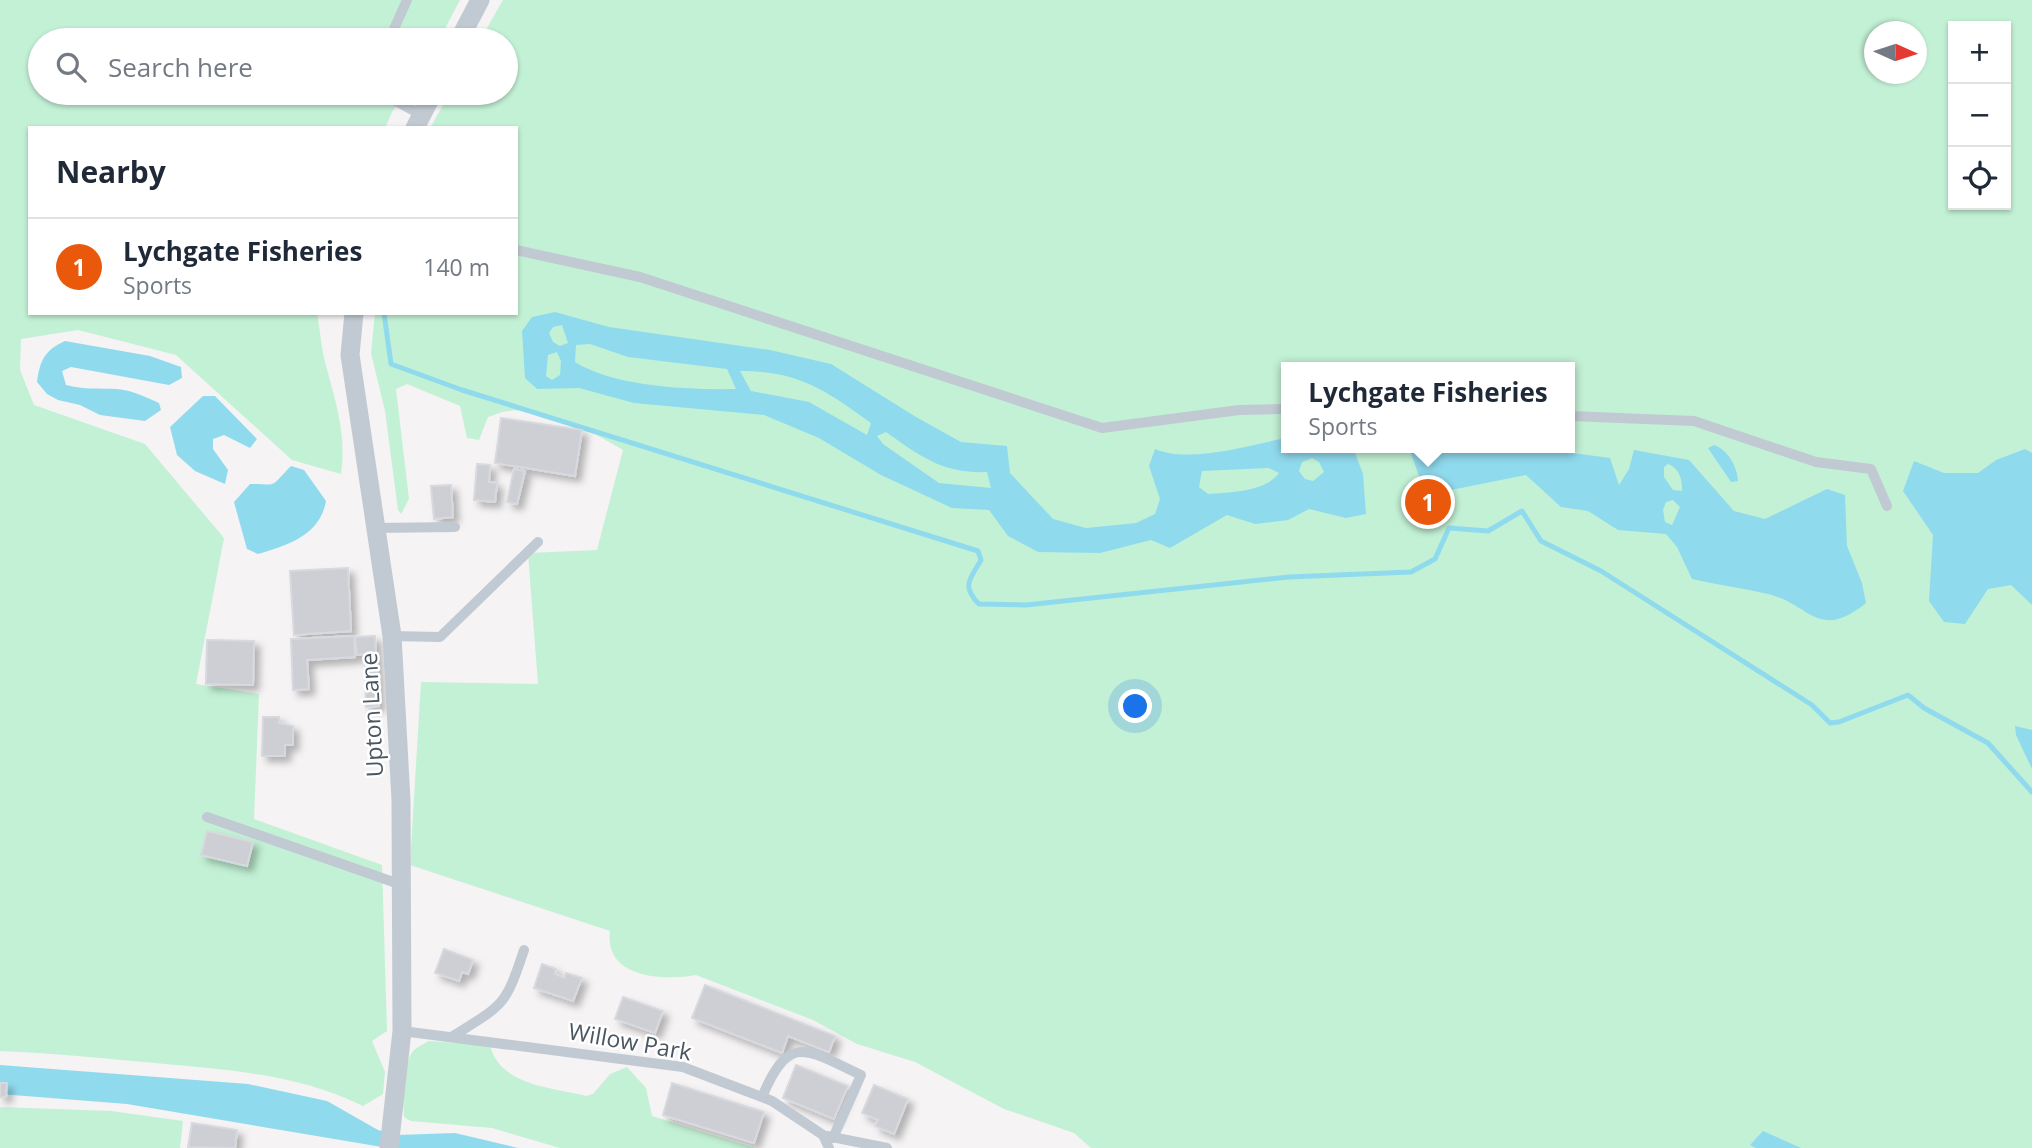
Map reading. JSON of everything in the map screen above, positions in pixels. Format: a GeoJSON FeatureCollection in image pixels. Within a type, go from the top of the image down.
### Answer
{"type":"FeatureCollection","features":[{"type":"Feature","properties":{"kind":"street"},"geometry":{"type":"LineString","coordinates":[[466,28],[480,0]]}},
{"type":"Feature","properties":{"kind":"street"},"geometry":{"type":"LineString","coordinates":[[419,122],[427,105]]}},
{"type":"Feature","properties":{"kind":"street","name":"Upton Lane"},"geometry":{"type":"LineString","coordinates":[[354,315],[350,355],[392,636],[403,878],[402,1031],[389,1148]]}},
{"type":"Feature","properties":{"kind":"lane"},"geometry":{"type":"LineString","coordinates":[[394,28],[407,0]]}},
{"type":"Feature","properties":{"kind":"lane"},"geometry":{"type":"LineString","coordinates":[[397,105],[419,122]]}},
{"type":"Feature","properties":{"kind":"lane"},"geometry":{"type":"LineString","coordinates":[[518,250],[640,277],[1102,428],[1239,411],[1281,409]]}},
{"type":"Feature","properties":{"kind":"lane"},"geometry":{"type":"LineString","coordinates":[[1575,416],[1694,421],[1816,462],[1871,469],[1886,506]]}},
{"type":"Feature","properties":{"kind":"lane"},"geometry":{"type":"LineString","coordinates":[[374,528],[455,527]]}},
{"type":"Feature","properties":{"kind":"lane"},"geometry":{"type":"LineString","coordinates":[[392,636],[440,637],[538,542]]}},
{"type":"Feature","properties":{"kind":"lane"},"geometry":{"type":"LineString","coordinates":[[207,817],[403,878]]}},
{"type":"Feature","properties":{"kind":"lane"},"geometry":{"type":"LineString","coordinates":[[453,1036],[502,1004],[509,995],[524,950]]}},
{"type":"Feature","properties":{"kind":"lane","name":"Willow Park"},"geometry":{"type":"LineString","coordinates":[[402,1031],[668,1063],[762,1097],[828,1140]]}},
{"type":"Feature","properties":{"kind":"lane"},"geometry":{"type":"LineString","coordinates":[[762,1097],[777,1065],[799,1051],[813,1053],[861,1075],[828,1140],[887,1148]]}},
{"type":"Feature","properties":{"kind":"green space"},"geometry":{"type":"Polygon","coordinates":[[[0,0],[460,0],[445,28],[28,28],[28,105],[397,105],[386,126],[28,126],[28,315],[317,315],[341,431],[341,474],[292,460],[176,355],[78,330],[21,339],[20,370],[34,405],[145,444],[224,538],[196,684],[259,694],[254,819],[382,865],[387,1031],[372,1041],[385,1072],[383,1094],[363,1106],[315,1087],[241,1072],[83,1056],[0,1051],[0,0]]]}},
{"type":"Feature","properties":{"kind":"green space"},"geometry":{"type":"Polygon","coordinates":[[[503,0],[2032,0],[2032,1148],[1091,1148],[1074,1133],[1004,1109],[915,1062],[857,1044],[813,1020],[696,975],[667,977],[638,973],[616,959],[611,947],[610,931],[410,865],[421,682],[538,684],[528,553],[597,550],[623,450],[553,417],[523,411],[507,411],[488,417],[479,440],[467,438],[460,406],[407,384],[396,389],[409,499],[401,514],[398,510],[385,411],[371,353],[375,315],[518,315],[518,126],[431,126],[443,105],[518,105],[518,28],[487,28],[503,0]]]}},
{"type":"Feature","properties":{"kind":"green space"},"geometry":{"type":"Polygon","coordinates":[[[428,1041],[490,1045],[504,1069],[516,1077],[543,1087],[586,1096],[593,1094],[610,1074],[627,1067],[646,1088],[652,1116],[755,1148],[560,1148],[492,1128],[411,1121],[404,1117],[405,1073],[414,1050],[428,1041]]]}},
{"type":"Feature","properties":{"kind":"green space"},"geometry":{"type":"Polygon","coordinates":[[[0,1107],[111,1111],[183,1121],[180,1148],[0,1148],[0,1107]]]}},
{"type":"Feature","properties":{"kind":"water"},"geometry":{"type":"Polygon","coordinates":[[[555,312],[609,327],[770,350],[831,364],[961,442],[1007,446],[1010,473],[1053,519],[1086,528],[1136,523],[1155,514],[1160,499],[1149,466],[1155,449],[1185,455],[1202,454],[1281,439],[1281,453],[1355,453],[1363,474],[1366,514],[1346,518],[1309,509],[1288,520],[1255,524],[1227,515],[1170,548],[1151,540],[1100,553],[1038,552],[1008,536],[989,510],[952,508],[881,475],[819,438],[764,415],[634,403],[579,388],[537,389],[525,378],[522,331],[532,317],[555,312]],[[562,325],[553,327],[549,333],[553,342],[560,346],[568,343],[562,325]],[[590,344],[576,345],[575,362],[610,377],[653,385],[736,389],[727,369],[628,357],[590,344]],[[557,352],[548,355],[546,376],[552,380],[560,375],[561,361],[557,352]],[[740,371],[751,391],[809,402],[867,435],[871,423],[825,392],[779,374],[740,371]],[[886,432],[877,436],[883,444],[939,483],[991,488],[987,472],[945,467],[921,456],[886,432]],[[1312,458],[1302,462],[1299,471],[1305,479],[1313,481],[1324,472],[1319,462],[1312,458]],[[1269,468],[1202,471],[1199,487],[1208,494],[1247,490],[1265,484],[1279,473],[1269,468]]]}},
{"type":"Feature","properties":{"kind":"water"},"geometry":{"type":"Polygon","coordinates":[[[65,341],[150,356],[181,367],[182,378],[169,385],[71,367],[62,371],[66,385],[128,391],[159,403],[161,410],[145,421],[100,415],[80,405],[58,400],[47,394],[37,382],[45,357],[65,341]]]}},
{"type":"Feature","properties":{"kind":"water"},"geometry":{"type":"Polygon","coordinates":[[[203,396],[215,396],[257,439],[250,448],[224,435],[213,439],[213,449],[228,470],[225,484],[195,471],[177,455],[170,427],[203,396]]]}},
{"type":"Feature","properties":{"kind":"water"},"geometry":{"type":"Polygon","coordinates":[[[1714,445],[1731,459],[1738,481],[1731,482],[1708,448],[1714,445]]]}},
{"type":"Feature","properties":{"kind":"water"},"geometry":{"type":"Polygon","coordinates":[[[2025,449],[2032,453],[2032,605],[2011,585],[1988,589],[1965,624],[1944,622],[1929,601],[1933,535],[1903,491],[1914,461],[1944,473],[1978,473],[1996,460],[2025,449]]]}},
{"type":"Feature","properties":{"kind":"water"},"geometry":{"type":"Polygon","coordinates":[[[1634,450],[1689,460],[1734,511],[1765,519],[1827,489],[1845,495],[1847,546],[1862,583],[1866,603],[1850,614],[1825,620],[1768,594],[1692,579],[1677,547],[1666,534],[1618,530],[1588,511],[1561,507],[1526,475],[1446,491],[1419,476],[1411,453],[1573,453],[1610,458],[1619,485],[1629,469],[1634,450]],[[1668,464],[1664,467],[1664,477],[1673,490],[1682,491],[1680,475],[1668,464]],[[1673,500],[1666,502],[1663,510],[1665,522],[1672,525],[1680,507],[1673,500]]]}},
{"type":"Feature","properties":{"kind":"water"},"geometry":{"type":"Polygon","coordinates":[[[291,466],[304,470],[326,501],[323,513],[301,537],[258,554],[247,549],[234,502],[250,484],[273,484],[291,466]]]}},
{"type":"Feature","properties":{"kind":"water"},"geometry":{"type":"Polygon","coordinates":[[[2015,726],[2032,730],[2032,769],[2016,735],[2015,726]]]}},
{"type":"Feature","properties":{"kind":"water"},"geometry":{"type":"Polygon","coordinates":[[[0,1065],[248,1084],[327,1101],[378,1130],[397,1135],[455,1133],[518,1148],[388,1148],[127,1104],[0,1094],[0,1065]]]}},
{"type":"Feature","properties":{"kind":"water"},"geometry":{"type":"Polygon","coordinates":[[[1763,1131],[1801,1148],[1756,1148],[1750,1145],[1763,1131]]]}},
{"type":"Feature","properties":{"kind":"building"},"geometry":{"type":"Polygon","coordinates":[[[501,418],[582,430],[575,476],[495,463],[501,418]]]}},
{"type":"Feature","properties":{"kind":"building"},"geometry":{"type":"Polygon","coordinates":[[[477,464],[490,465],[489,482],[497,483],[495,502],[474,500],[477,464]]]}},
{"type":"Feature","properties":{"kind":"building"},"geometry":{"type":"Polygon","coordinates":[[[514,469],[525,471],[517,504],[507,502],[514,469]]]}},
{"type":"Feature","properties":{"kind":"building"},"geometry":{"type":"Polygon","coordinates":[[[451,485],[453,517],[434,519],[431,486],[451,485]]]}},
{"type":"Feature","properties":{"kind":"building"},"geometry":{"type":"Polygon","coordinates":[[[348,568],[351,631],[294,635],[290,571],[348,568]]]}},
{"type":"Feature","properties":{"kind":"building"},"geometry":{"type":"Polygon","coordinates":[[[354,636],[355,657],[307,660],[309,689],[293,690],[291,639],[354,636]]]}},
{"type":"Feature","properties":{"kind":"building"},"geometry":{"type":"Polygon","coordinates":[[[375,636],[379,706],[366,707],[365,654],[357,655],[355,637],[375,636]]]}},
{"type":"Feature","properties":{"kind":"building"},"geometry":{"type":"Polygon","coordinates":[[[207,640],[254,641],[253,685],[206,684],[207,640]]]}},
{"type":"Feature","properties":{"kind":"building"},"geometry":{"type":"Polygon","coordinates":[[[263,717],[279,717],[279,723],[293,726],[293,745],[285,745],[285,756],[262,756],[263,717]]]}},
{"type":"Feature","properties":{"kind":"building"},"geometry":{"type":"Polygon","coordinates":[[[207,831],[253,842],[247,866],[201,855],[207,831]]]}},
{"type":"Feature","properties":{"kind":"building"},"geometry":{"type":"Polygon","coordinates":[[[444,949],[473,960],[468,974],[462,972],[459,981],[435,973],[444,949]]]}},
{"type":"Feature","properties":{"kind":"building"},"geometry":{"type":"Polygon","coordinates":[[[542,964],[556,969],[555,974],[564,978],[566,973],[582,978],[573,1001],[534,988],[542,964]]]}},
{"type":"Feature","properties":{"kind":"building"},"geometry":{"type":"Polygon","coordinates":[[[705,985],[835,1036],[829,1052],[788,1036],[782,1053],[692,1018],[705,985]]]}},
{"type":"Feature","properties":{"kind":"building"},"geometry":{"type":"Polygon","coordinates":[[[623,997],[663,1011],[655,1033],[615,1019],[623,997]]]}},
{"type":"Feature","properties":{"kind":"building"},"geometry":{"type":"Polygon","coordinates":[[[796,1065],[848,1086],[834,1119],[783,1098],[796,1065]]]}},
{"type":"Feature","properties":{"kind":"building"},"geometry":{"type":"Polygon","coordinates":[[[0,1083],[7,1083],[6,1097],[0,1097],[0,1083]]]}},
{"type":"Feature","properties":{"kind":"building"},"geometry":{"type":"Polygon","coordinates":[[[672,1083],[764,1112],[754,1143],[663,1115],[672,1083]]]}},
{"type":"Feature","properties":{"kind":"building"},"geometry":{"type":"Polygon","coordinates":[[[874,1085],[908,1099],[894,1134],[875,1126],[878,1120],[862,1113],[874,1085]]]}},
{"type":"Feature","properties":{"kind":"building"},"geometry":{"type":"Polygon","coordinates":[[[192,1123],[237,1130],[235,1148],[188,1147],[192,1123]]]}},
{"type":"Feature","properties":{"kind":"waterway"},"geometry":{"type":"LineString","coordinates":[[384,315],[391,364],[462,390],[978,551],[981,560],[969,587],[973,598],[979,604],[1026,605],[1289,577],[1411,572],[1435,559],[1449,528],[1488,531],[1522,511],[1541,541],[1601,571],[1812,705],[1830,723],[1908,695],[1924,708],[1988,743],[2032,792]]}},
{"type":"Feature","properties":{"kind":"place","name":"Lychgate Fisheries"},"geometry":{"type":"Point","coordinates":[1428,502]}}]}
